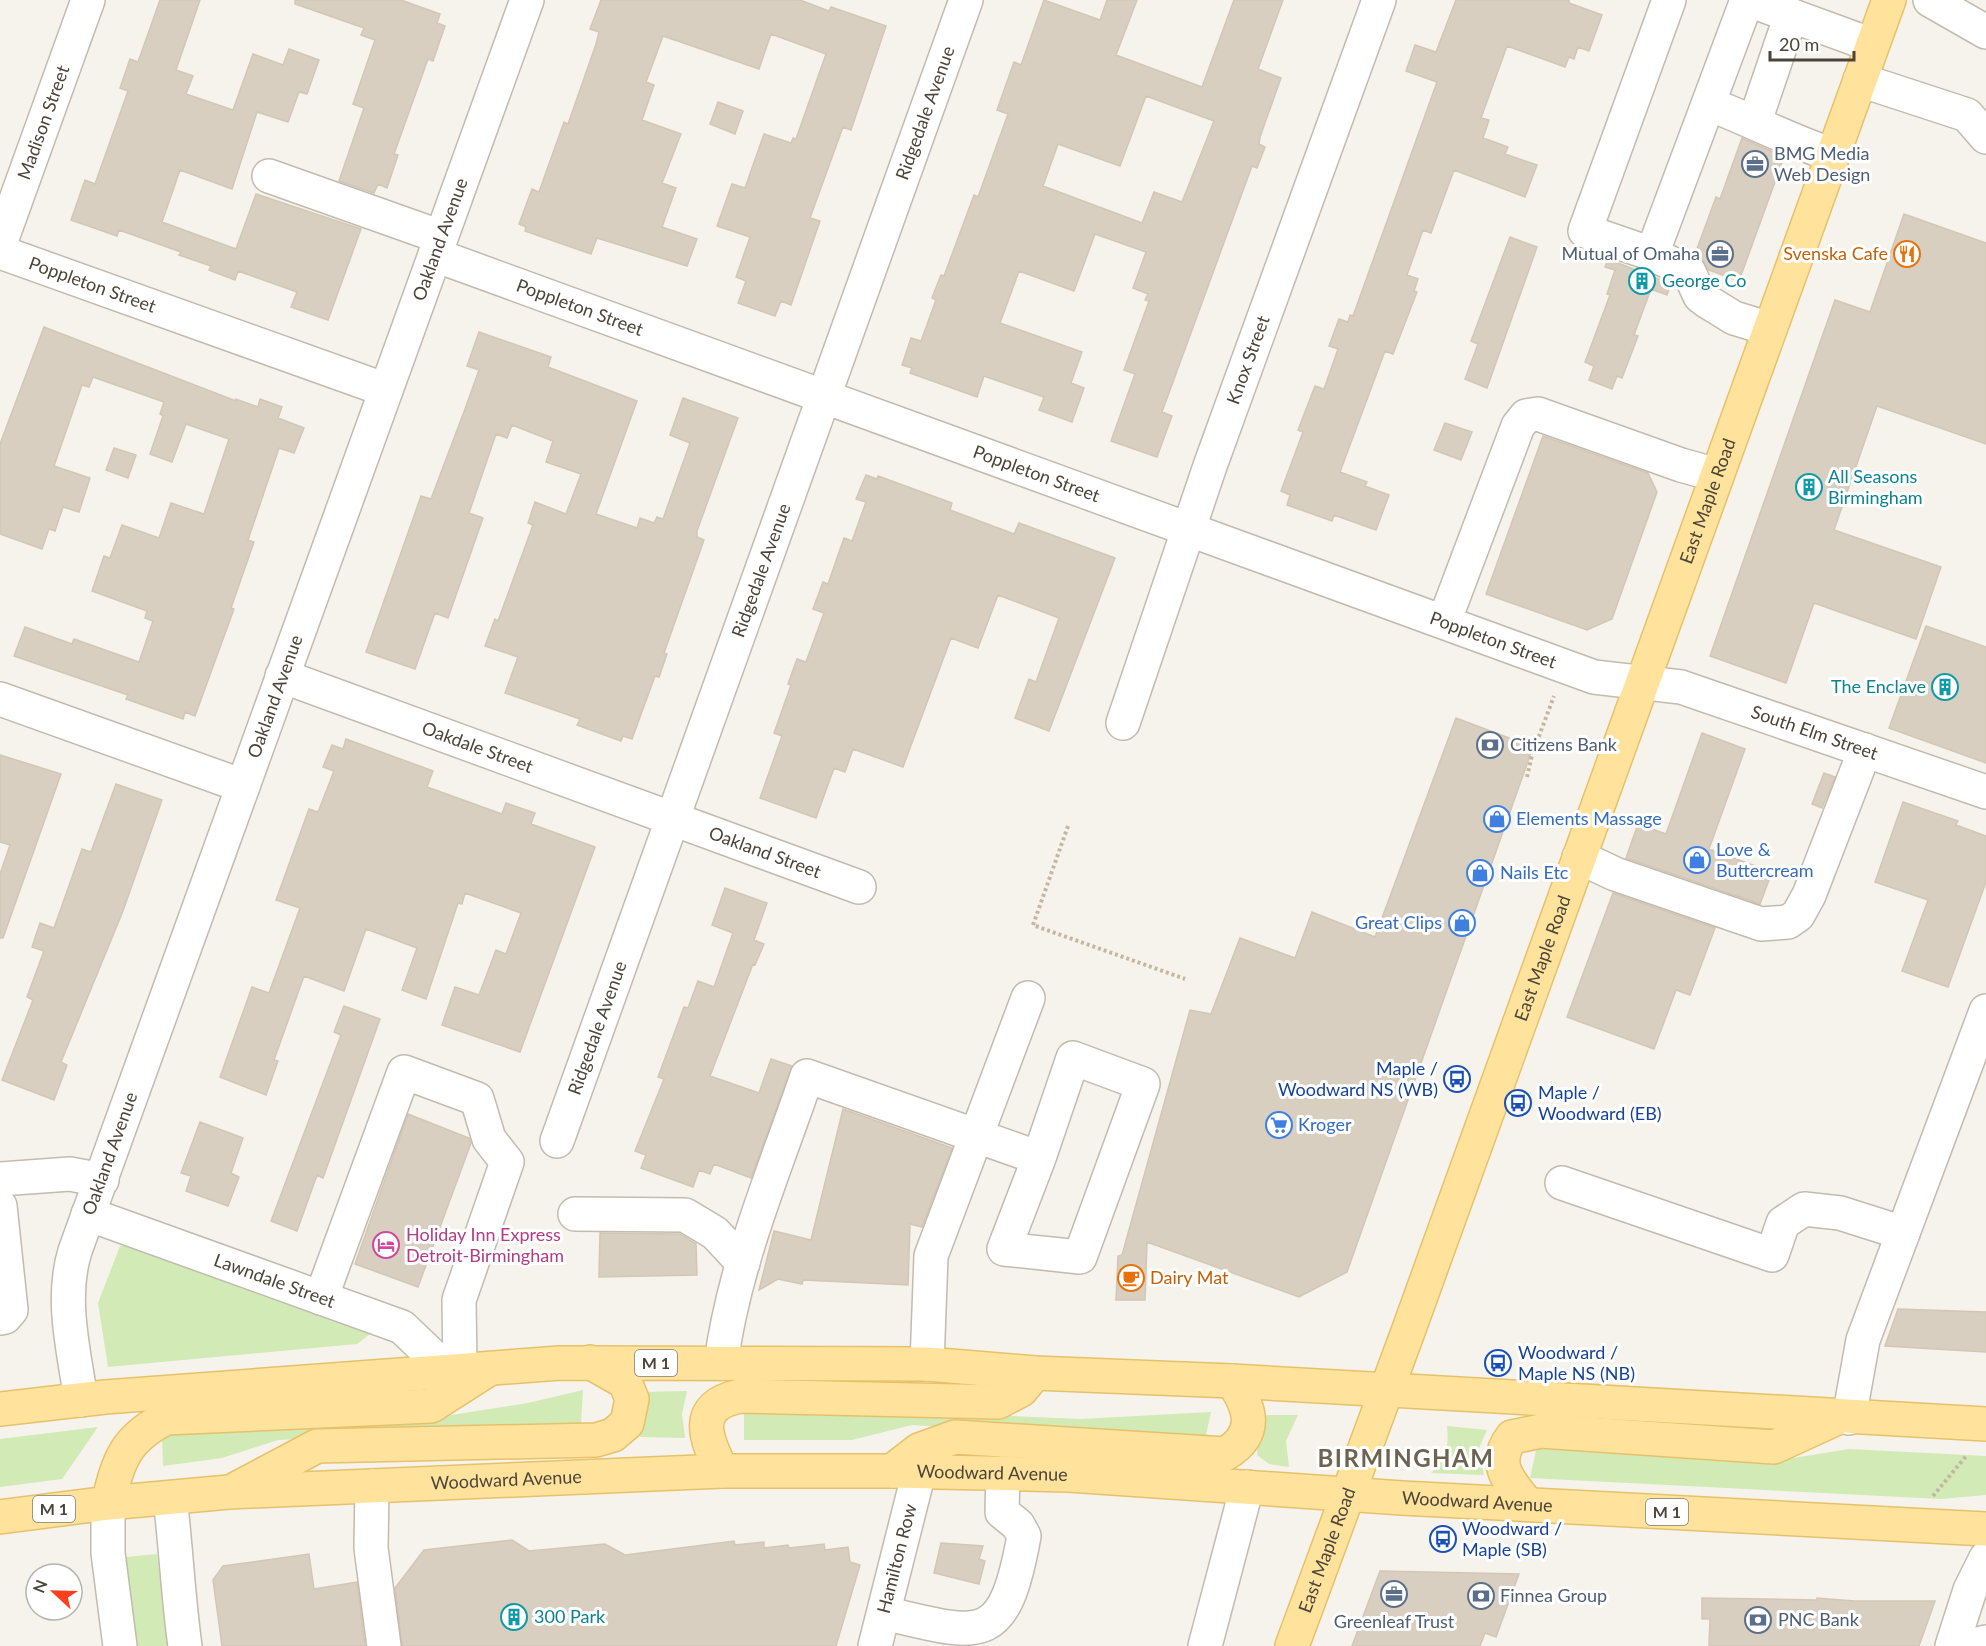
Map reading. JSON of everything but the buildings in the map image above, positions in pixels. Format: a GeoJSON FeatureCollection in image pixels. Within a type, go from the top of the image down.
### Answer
{"type":"FeatureCollection","features":[{"type":"Feature","properties":{"kind":"main road","name":"East Maple Road"},"geometry":{"type":"LineString","coordinates":[[1292,1646],[1387,1390],[1889,0]]}},
{"type":"Feature","properties":{"kind":"main road","name":"M 1"},"geometry":{"type":"LineString","coordinates":[[0,1409],[81,1400],[466,1369],[590,1362],[927,1364],[1035,1373],[1232,1381],[1986,1424]]}},
{"type":"Feature","properties":{"kind":"main road"},"geometry":{"type":"LineString","coordinates":[[229,1492],[317,1446],[596,1440],[613,1435],[627,1424],[632,1399],[625,1382],[590,1362]]}},
{"type":"Feature","properties":{"kind":"main road"},"geometry":{"type":"LineString","coordinates":[[108,1503],[117,1470],[132,1440],[144,1430],[166,1418],[431,1406],[466,1369]]}},
{"type":"Feature","properties":{"kind":"main road"},"geometry":{"type":"LineString","coordinates":[[722,1471],[709,1446],[707,1421],[710,1412],[723,1400],[740,1396],[998,1402],[1021,1390],[1035,1373]]}},
{"type":"Feature","properties":{"kind":"main road"},"geometry":{"type":"LineString","coordinates":[[905,1472],[919,1450],[955,1437],[1225,1454],[1244,1438],[1247,1425],[1246,1402],[1232,1381]]}},
{"type":"Feature","properties":{"kind":"main road"},"geometry":{"type":"LineString","coordinates":[[1527,1504],[1507,1478],[1502,1463],[1503,1448],[1512,1437],[1541,1431],[1774,1447],[1844,1417]]}},
{"type":"Feature","properties":{"kind":"main road","name":"Woodward Avenue"},"geometry":{"type":"LineString","coordinates":[[0,1517],[108,1503],[229,1492],[722,1471],[905,1472],[1069,1475],[1349,1494],[1986,1529]]}},
{"type":"Feature","properties":{"kind":"street","name":"Madison Street"},"geometry":{"type":"LineString","coordinates":[[0,244],[88,0]]}},
{"type":"Feature","properties":{"kind":"street","name":"Oakland Avenue"},"geometry":{"type":"LineString","coordinates":[[81,1400],[67,1296],[71,1262],[527,0]]}},
{"type":"Feature","properties":{"kind":"street","name":"Ridgedale Avenue"},"geometry":{"type":"LineString","coordinates":[[557,1141],[966,0]]}},
{"type":"Feature","properties":{"kind":"street","name":"Knox Street"},"geometry":{"type":"LineString","coordinates":[[1123,723],[1188,530],[1379,0]]}},
{"type":"Feature","properties":{"kind":"street"},"geometry":{"type":"LineString","coordinates":[[1669,0],[1585,231],[1652,254],[1689,272],[1700,296],[1708,302],[1734,318],[1770,329]]}},
{"type":"Feature","properties":{"kind":"street"},"geometry":{"type":"LineString","coordinates":[[1652,254],[1748,0],[1872,45]]}},
{"type":"Feature","properties":{"kind":"street"},"geometry":{"type":"LineString","coordinates":[[1930,0],[1986,32]]}},
{"type":"Feature","properties":{"kind":"street"},"geometry":{"type":"LineString","coordinates":[[1755,121],[1791,15]]}},
{"type":"Feature","properties":{"kind":"street"},"geometry":{"type":"LineString","coordinates":[[1860,80],[1967,115],[1986,137]]}},
{"type":"Feature","properties":{"kind":"street"},"geometry":{"type":"LineString","coordinates":[[1709,104],[1755,121],[1797,143],[1833,155]]}},
{"type":"Feature","properties":{"kind":"street","name":"Poppleton Street"},"geometry":{"type":"LineString","coordinates":[[269,176],[438,246],[824,396],[1594,677],[1642,683]]}},
{"type":"Feature","properties":{"kind":"street","name":"Poppleton Street"},"geometry":{"type":"LineString","coordinates":[[0,252],[386,390]]}},
{"type":"Feature","properties":{"kind":"street"},"geometry":{"type":"LineString","coordinates":[[1444,622],[1518,426],[1526,416],[1538,414],[1681,465],[1717,475]]}},
{"type":"Feature","properties":{"kind":"street","name":"Oakdale Street"},"geometry":{"type":"LineString","coordinates":[[282,676],[673,817]]}},
{"type":"Feature","properties":{"kind":"street","name":"South Elm Street"},"geometry":{"type":"LineString","coordinates":[[1642,683],[1681,687],[1986,792]]}},
{"type":"Feature","properties":{"kind":"street"},"geometry":{"type":"LineString","coordinates":[[0,699],[243,786]]}},
{"type":"Feature","properties":{"kind":"street"},"geometry":{"type":"LineString","coordinates":[[1579,857],[1615,874],[1761,924],[1777,925],[1788,922],[1798,915],[1809,895],[1865,750]]}},
{"type":"Feature","properties":{"kind":"street","name":"Oakland Street"},"geometry":{"type":"LineString","coordinates":[[673,817],[859,886]]}},
{"type":"Feature","properties":{"kind":"street"},"geometry":{"type":"LineString","coordinates":[[927,1364],[931,1256],[1028,998]]}},
{"type":"Feature","properties":{"kind":"street"},"geometry":{"type":"LineString","coordinates":[[1844,1417],[1863,1340],[1986,1011]]}},
{"type":"Feature","properties":{"kind":"street"},"geometry":{"type":"LineString","coordinates":[[1073,1058],[1143,1084],[1080,1257],[1004,1248],[1039,1158],[1073,1058]]}},
{"type":"Feature","properties":{"kind":"street"},"geometry":{"type":"LineString","coordinates":[[321,1298],[404,1072],[477,1099],[489,1139],[507,1162],[459,1300],[466,1369]]}},
{"type":"Feature","properties":{"kind":"street"},"geometry":{"type":"LineString","coordinates":[[721,1363],[728,1314],[742,1263],[807,1076],[1039,1158]]}},
{"type":"Feature","properties":{"kind":"street"},"geometry":{"type":"LineString","coordinates":[[0,1179],[70,1174],[102,1180]]}},
{"type":"Feature","properties":{"kind":"street"},"geometry":{"type":"LineString","coordinates":[[1562,1183],[1772,1255],[1783,1223],[1804,1209],[1840,1213],[1903,1233]]}},
{"type":"Feature","properties":{"kind":"street"},"geometry":{"type":"LineString","coordinates":[[0,1206],[11,1310],[5,1317],[0,1318]]}},
{"type":"Feature","properties":{"kind":"street","name":"Lawndale Street"},"geometry":{"type":"LineString","coordinates":[[88,1214],[402,1328],[466,1369]]}},
{"type":"Feature","properties":{"kind":"street"},"geometry":{"type":"LineString","coordinates":[[575,1214],[685,1215],[715,1233],[742,1263]]}},
{"type":"Feature","properties":{"kind":"street","name":"Hamilton Row"},"geometry":{"type":"LineString","coordinates":[[876,1646],[884,1613],[905,1472]]}},
{"type":"Feature","properties":{"kind":"street"},"geometry":{"type":"LineString","coordinates":[[884,1613],[956,1629],[981,1627],[998,1617],[1011,1593],[1024,1536],[1018,1525],[1002,1512],[1003,1473]]}},
{"type":"Feature","properties":{"kind":"street"},"geometry":{"type":"LineString","coordinates":[[372,1486],[371,1548],[384,1646]]}},
{"type":"Feature","properties":{"kind":"street"},"geometry":{"type":"LineString","coordinates":[[1205,1646],[1246,1487]]}},
{"type":"Feature","properties":{"kind":"street"},"geometry":{"type":"LineString","coordinates":[[170,1498],[176,1549],[176,1580],[185,1646]]}},
{"type":"Feature","properties":{"kind":"street"},"geometry":{"type":"LineString","coordinates":[[108,1503],[108,1553],[120,1646]]}},
{"type":"Feature","properties":{"kind":"street"},"geometry":{"type":"LineString","coordinates":[[1952,1646],[1970,1590],[1986,1558]]}},
{"type":"Feature","properties":{"kind":"street"},"geometry":{"type":"LineString","coordinates":[[1969,1646],[1986,1642]]}},
{"type":"Feature","properties":{"kind":"path"},"geometry":{"type":"LineString","coordinates":[[1527,777],[1532,755],[1554,696]]}},
{"type":"Feature","properties":{"kind":"path"},"geometry":{"type":"LineString","coordinates":[[1068,826],[1033,925],[1185,979]]}},
{"type":"Feature","properties":{"kind":"path"},"geometry":{"type":"LineString","coordinates":[[1932,1501],[1934,1493],[1967,1455]]}},
{"type":"Feature","properties":{"kind":"green space"},"geometry":{"type":"Polygon","coordinates":[[[127,1245],[370,1331],[370,1334],[357,1344],[108,1367],[98,1303],[120,1246],[127,1245]]]}},
{"type":"Feature","properties":{"kind":"green space"},"geometry":{"type":"Polygon","coordinates":[[[583,1390],[581,1424],[278,1440],[222,1458],[163,1466],[162,1435],[439,1417],[528,1403],[583,1390]]]}},
{"type":"Feature","properties":{"kind":"green space"},"geometry":{"type":"Polygon","coordinates":[[[687,1391],[682,1414],[685,1438],[640,1437],[645,1415],[642,1392],[687,1391]]]}},
{"type":"Feature","properties":{"kind":"green space"},"geometry":{"type":"Polygon","coordinates":[[[744,1409],[917,1412],[1081,1419],[1211,1412],[1204,1444],[912,1425],[852,1440],[744,1440],[744,1409]]]}},
{"type":"Feature","properties":{"kind":"green space"},"geometry":{"type":"Polygon","coordinates":[[[1261,1415],[1298,1415],[1286,1441],[1289,1467],[1269,1464],[1257,1455],[1261,1415]]]}},
{"type":"Feature","properties":{"kind":"green space"},"geometry":{"type":"Polygon","coordinates":[[[1447,1426],[1487,1430],[1479,1448],[1484,1475],[1431,1473],[1441,1463],[1446,1452],[1447,1426]]]}},
{"type":"Feature","properties":{"kind":"green space"},"geometry":{"type":"Polygon","coordinates":[[[98,1427],[62,1479],[0,1487],[0,1439],[98,1427]]]}},
{"type":"Feature","properties":{"kind":"green space"},"geometry":{"type":"Polygon","coordinates":[[[1537,1446],[1775,1461],[1849,1449],[1986,1456],[1986,1495],[1941,1499],[1530,1478],[1537,1446]]]}},
{"type":"Feature","properties":{"kind":"green space"},"geometry":{"type":"Polygon","coordinates":[[[157,1554],[169,1646],[137,1646],[126,1557],[157,1554]]]}},
{"type":"Feature","properties":{"kind":"place","name":"BMG Media Web Design"},"geometry":{"type":"Point","coordinates":[1755,164]}},
{"type":"Feature","properties":{"kind":"place","name":"Mutual of Omaha"},"geometry":{"type":"Point","coordinates":[1720,254]}},
{"type":"Feature","properties":{"kind":"place","name":"Svenska Cafe"},"geometry":{"type":"Point","coordinates":[1907,254]}},
{"type":"Feature","properties":{"kind":"place","name":"George Co"},"geometry":{"type":"Point","coordinates":[1642,281]}},
{"type":"Feature","properties":{"kind":"place","name":"All Seasons Birmingham"},"geometry":{"type":"Point","coordinates":[1809,487]}},
{"type":"Feature","properties":{"kind":"place","name":"The Enclave"},"geometry":{"type":"Point","coordinates":[1945,687]}},
{"type":"Feature","properties":{"kind":"place","name":"Citizens Bank"},"geometry":{"type":"Point","coordinates":[1490,745]}},
{"type":"Feature","properties":{"kind":"place","name":"Elements Massage"},"geometry":{"type":"Point","coordinates":[1497,819]}},
{"type":"Feature","properties":{"kind":"place","name":"Love & Buttercream"},"geometry":{"type":"Point","coordinates":[1697,860]}},
{"type":"Feature","properties":{"kind":"place","name":"Nails Etc"},"geometry":{"type":"Point","coordinates":[1480,873]}},
{"type":"Feature","properties":{"kind":"place","name":"Great Clips"},"geometry":{"type":"Point","coordinates":[1462,923]}},
{"type":"Feature","properties":{"kind":"place","name":"Maple / Woodward NS (WB)"},"geometry":{"type":"Point","coordinates":[1457,1079]}},
{"type":"Feature","properties":{"kind":"place","name":"Maple / Woodward (EB)"},"geometry":{"type":"Point","coordinates":[1518,1103]}},
{"type":"Feature","properties":{"kind":"place","name":"Kroger"},"geometry":{"type":"Point","coordinates":[1279,1125]}},
{"type":"Feature","properties":{"kind":"place","name":"Holiday Inn Express Detroit-Birmingham"},"geometry":{"type":"Point","coordinates":[386,1245]}},
{"type":"Feature","properties":{"kind":"place","name":"Dairy Mat"},"geometry":{"type":"Point","coordinates":[1131,1278]}},
{"type":"Feature","properties":{"kind":"place","name":"Woodward / Maple NS (NB)"},"geometry":{"type":"Point","coordinates":[1498,1363]}},
{"type":"Feature","properties":{"kind":"place","name":"Woodward / Maple (SB)"},"geometry":{"type":"Point","coordinates":[1443,1539]}},
{"type":"Feature","properties":{"kind":"place","name":"Greenleaf Trust"},"geometry":{"type":"Point","coordinates":[1394,1594]}},
{"type":"Feature","properties":{"kind":"place","name":"Finnea Group"},"geometry":{"type":"Point","coordinates":[1481,1596]}},
{"type":"Feature","properties":{"kind":"place","name":"300 Park"},"geometry":{"type":"Point","coordinates":[514,1617]}},
{"type":"Feature","properties":{"kind":"place","name":"PNC Bank"},"geometry":{"type":"Point","coordinates":[1758,1620]}},
{"type":"Feature","properties":{"kind":"district","name":"BIRMINGHAM"},"geometry":{"type":"Point","coordinates":[1406,1459]}}]}
